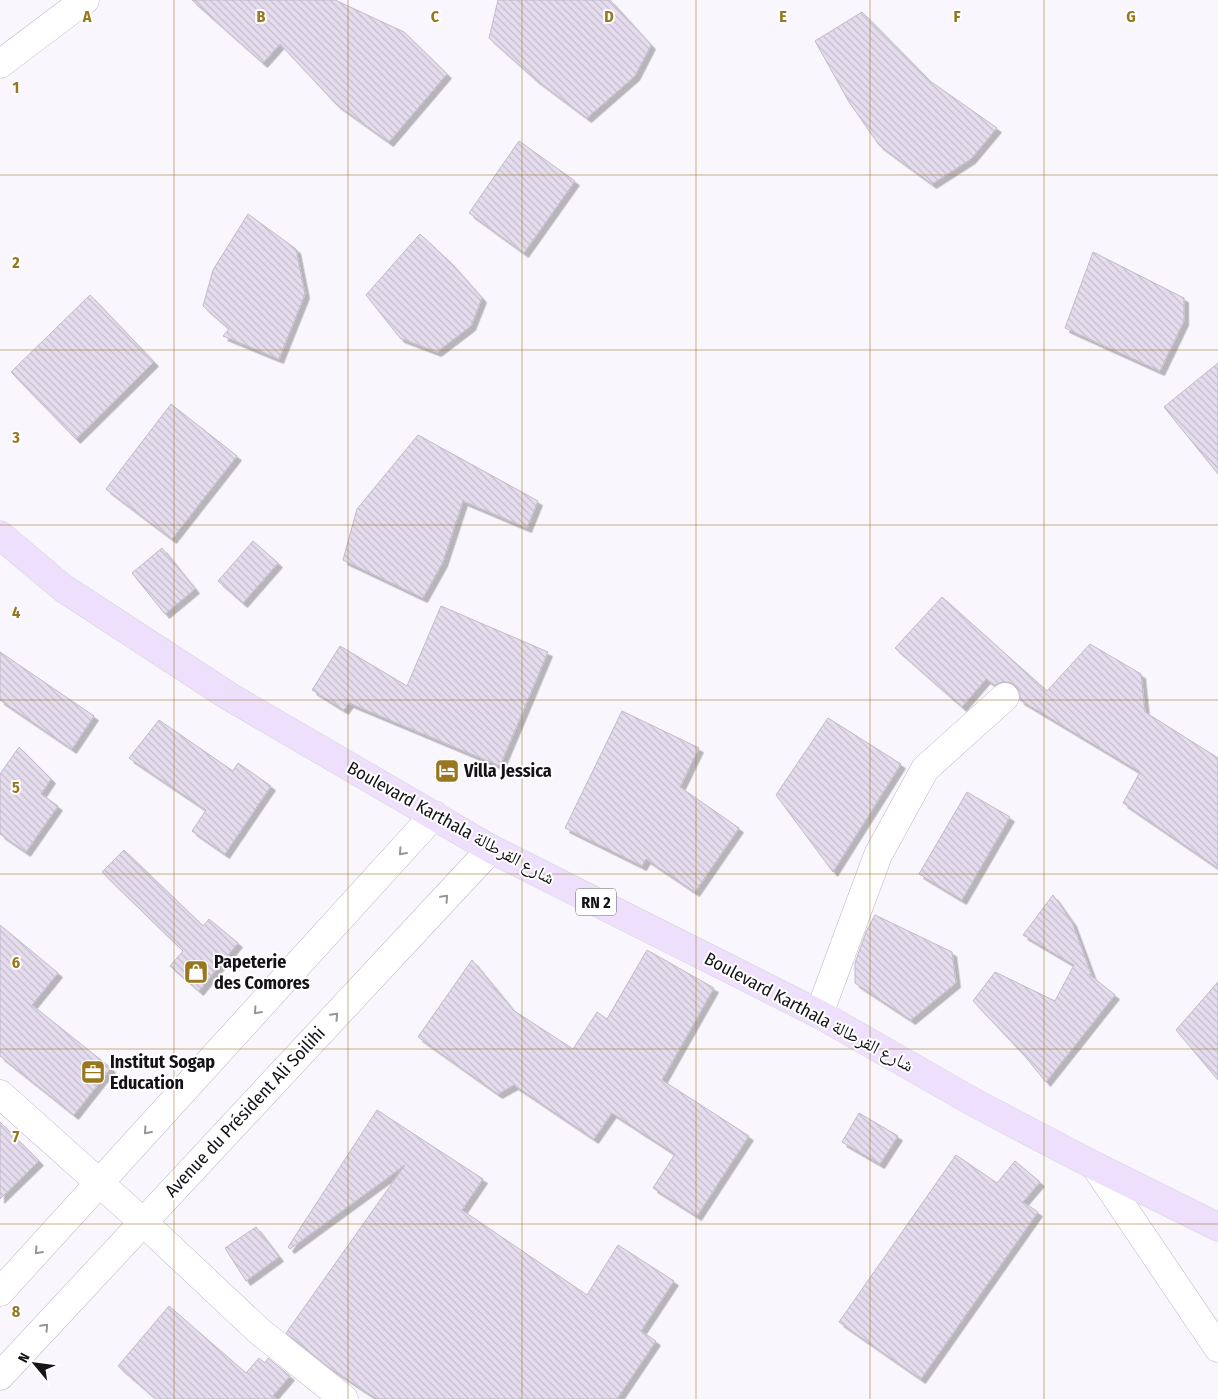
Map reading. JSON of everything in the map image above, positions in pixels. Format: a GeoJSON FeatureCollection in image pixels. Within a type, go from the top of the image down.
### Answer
{"type":"FeatureCollection","features":[{"type":"Feature","properties":{"kind":"main road","name":"Boulevard Karthala شارع القرطالة"},"geometry":{"type":"LineString","coordinates":[[0,535],[63,588],[230,697],[491,849],[819,1014],[975,1103],[1095,1166],[1218,1227]]}},
{"type":"Feature","properties":{"kind":"street"},"geometry":{"type":"LineString","coordinates":[[0,64],[85,0]]}},
{"type":"Feature","properties":{"kind":"street"},"geometry":{"type":"LineString","coordinates":[[819,1014],[878,855],[925,769],[1004,697]]}},
{"type":"Feature","properties":{"kind":"street"},"geometry":{"type":"LineString","coordinates":[[0,1292],[434,816]]}},
{"type":"Feature","properties":{"kind":"street","name":"Avenue du Président Ali Soilihi"},"geometry":{"type":"LineString","coordinates":[[0,1376],[491,849]]}},
{"type":"Feature","properties":{"kind":"street"},"geometry":{"type":"LineString","coordinates":[[0,1094],[259,1331],[344,1399]]}},
{"type":"Feature","properties":{"kind":"street"},"geometry":{"type":"LineString","coordinates":[[1095,1166],[1218,1348]]}},
{"type":"Feature","properties":{"kind":"building"},"geometry":{"type":"Polygon","coordinates":[[[192,0],[335,0],[404,32],[447,74],[389,142],[336,104],[280,44],[263,63],[192,0]]]}},
{"type":"Feature","properties":{"kind":"building"},"geometry":{"type":"Polygon","coordinates":[[[498,0],[610,0],[651,45],[635,76],[587,118],[535,79],[489,38],[498,0]]]}},
{"type":"Feature","properties":{"kind":"building"},"geometry":{"type":"Polygon","coordinates":[[[862,12],[930,81],[997,128],[971,159],[932,184],[879,145],[849,102],[815,41],[862,12]]]}},
{"type":"Feature","properties":{"kind":"building"},"geometry":{"type":"Polygon","coordinates":[[[519,141],[575,181],[524,253],[469,213],[519,141]]]}},
{"type":"Feature","properties":{"kind":"building"},"geometry":{"type":"Polygon","coordinates":[[[248,214],[296,249],[305,294],[279,359],[223,336],[229,329],[203,306],[213,270],[248,214]]]}},
{"type":"Feature","properties":{"kind":"building"},"geometry":{"type":"Polygon","coordinates":[[[420,234],[451,263],[482,298],[471,326],[437,352],[400,338],[366,295],[420,234]]]}},
{"type":"Feature","properties":{"kind":"building"},"geometry":{"type":"Polygon","coordinates":[[[1093,252],[1184,298],[1184,321],[1160,371],[1065,328],[1093,252]]]}},
{"type":"Feature","properties":{"kind":"building"},"geometry":{"type":"Polygon","coordinates":[[[90,295],[154,362],[76,439],[11,372],[90,295]]]}},
{"type":"Feature","properties":{"kind":"building"},"geometry":{"type":"Polygon","coordinates":[[[1218,363],[1218,474],[1164,407],[1218,363]]]}},
{"type":"Feature","properties":{"kind":"building"},"geometry":{"type":"Polygon","coordinates":[[[171,404],[237,456],[172,539],[106,489],[171,404]]]}},
{"type":"Feature","properties":{"kind":"building"},"geometry":{"type":"Polygon","coordinates":[[[418,435],[538,501],[527,528],[463,501],[443,562],[423,598],[343,560],[357,509],[418,435]]]}},
{"type":"Feature","properties":{"kind":"building"},"geometry":{"type":"Polygon","coordinates":[[[253,541],[278,563],[243,603],[218,581],[253,541]]]}},
{"type":"Feature","properties":{"kind":"building"},"geometry":{"type":"Polygon","coordinates":[[[162,548],[195,589],[165,614],[132,573],[162,548]]]}},
{"type":"Feature","properties":{"kind":"building"},"geometry":{"type":"Polygon","coordinates":[[[942,597],[1047,691],[1090,644],[1141,674],[1145,712],[1218,758],[1218,868],[1123,803],[1140,772],[1020,700],[1020,693],[1016,686],[1009,682],[995,685],[986,679],[962,707],[895,648],[942,597]]]}},
{"type":"Feature","properties":{"kind":"building"},"geometry":{"type":"Polygon","coordinates":[[[441,606],[548,652],[500,766],[349,703],[344,710],[312,690],[340,646],[407,686],[441,606]]]}},
{"type":"Feature","properties":{"kind":"building"},"geometry":{"type":"Polygon","coordinates":[[[0,652],[94,716],[72,749],[0,700],[0,652]]]}},
{"type":"Feature","properties":{"kind":"building"},"geometry":{"type":"Polygon","coordinates":[[[622,711],[699,748],[680,787],[739,828],[695,892],[646,859],[642,866],[565,828],[622,711]]]}},
{"type":"Feature","properties":{"kind":"building"},"geometry":{"type":"Polygon","coordinates":[[[828,718],[901,764],[833,872],[776,795],[828,718]]]}},
{"type":"Feature","properties":{"kind":"building"},"geometry":{"type":"Polygon","coordinates":[[[159,720],[233,771],[238,763],[271,786],[225,854],[192,831],[206,810],[129,758],[159,720]]]}},
{"type":"Feature","properties":{"kind":"building"},"geometry":{"type":"Polygon","coordinates":[[[19,747],[51,779],[41,794],[58,806],[26,852],[0,834],[0,774],[19,747]]]}},
{"type":"Feature","properties":{"kind":"building"},"geometry":{"type":"Polygon","coordinates":[[[967,792],[1010,817],[962,900],[919,874],[967,792]]]}},
{"type":"Feature","properties":{"kind":"building"},"geometry":{"type":"Polygon","coordinates":[[[124,850],[203,926],[209,919],[238,943],[199,991],[170,966],[183,951],[102,872],[124,850]]]}},
{"type":"Feature","properties":{"kind":"building"},"geometry":{"type":"Polygon","coordinates":[[[1053,895],[1072,922],[1092,976],[1089,974],[1115,995],[1046,1082],[1024,1055],[973,1001],[995,972],[1055,1001],[1074,965],[1023,935],[1053,895]]]}},
{"type":"Feature","properties":{"kind":"building"},"geometry":{"type":"Polygon","coordinates":[[[875,915],[952,952],[956,983],[911,1020],[855,983],[855,963],[866,932],[875,915]]]}},
{"type":"Feature","properties":{"kind":"building"},"geometry":{"type":"Polygon","coordinates":[[[0,925],[58,973],[32,1005],[111,1068],[74,1115],[0,1056],[0,925]]]}},
{"type":"Feature","properties":{"kind":"building"},"geometry":{"type":"Polygon","coordinates":[[[647,950],[714,988],[662,1080],[749,1136],[697,1216],[653,1188],[675,1154],[612,1113],[594,1139],[514,1085],[498,1094],[418,1037],[472,960],[513,1010],[573,1049],[597,1012],[607,1019],[647,950]]]}},
{"type":"Feature","properties":{"kind":"building"},"geometry":{"type":"Polygon","coordinates":[[[1218,982],[1218,1080],[1176,1030],[1218,982]]]}},
{"type":"Feature","properties":{"kind":"building"},"geometry":{"type":"Polygon","coordinates":[[[377,1110],[483,1179],[462,1210],[587,1295],[618,1245],[674,1281],[641,1331],[656,1341],[617,1399],[377,1399],[330,1368],[286,1333],[405,1165],[290,1249],[288,1247],[377,1110]]]}},
{"type":"Feature","properties":{"kind":"building"},"geometry":{"type":"Polygon","coordinates":[[[859,1113],[898,1136],[880,1164],[842,1142],[859,1113]]]}},
{"type":"Feature","properties":{"kind":"building"},"geometry":{"type":"Polygon","coordinates":[[[0,1122],[39,1161],[0,1199],[0,1122]]]}},
{"type":"Feature","properties":{"kind":"building"},"geometry":{"type":"Polygon","coordinates":[[[956,1155],[997,1183],[1015,1161],[1040,1182],[1023,1202],[1038,1212],[921,1379],[839,1322],[956,1155]]]}},
{"type":"Feature","properties":{"kind":"building"},"geometry":{"type":"Polygon","coordinates":[[[256,1227],[279,1257],[246,1281],[225,1248],[256,1227]]]}},
{"type":"Feature","properties":{"kind":"building"},"geometry":{"type":"Polygon","coordinates":[[[169,1306],[246,1373],[259,1358],[265,1363],[268,1358],[290,1376],[273,1396],[277,1399],[156,1399],[118,1366],[169,1306]]]}},
{"type":"Feature","properties":{"kind":"place","name":"Villa Jessica"},"geometry":{"type":"Point","coordinates":[447,771]}},
{"type":"Feature","properties":{"kind":"place","name":"Papeterie des Comores"},"geometry":{"type":"Point","coordinates":[196,972]}},
{"type":"Feature","properties":{"kind":"place","name":"Institut Sogap Education"},"geometry":{"type":"Point","coordinates":[93,1072]}}]}
